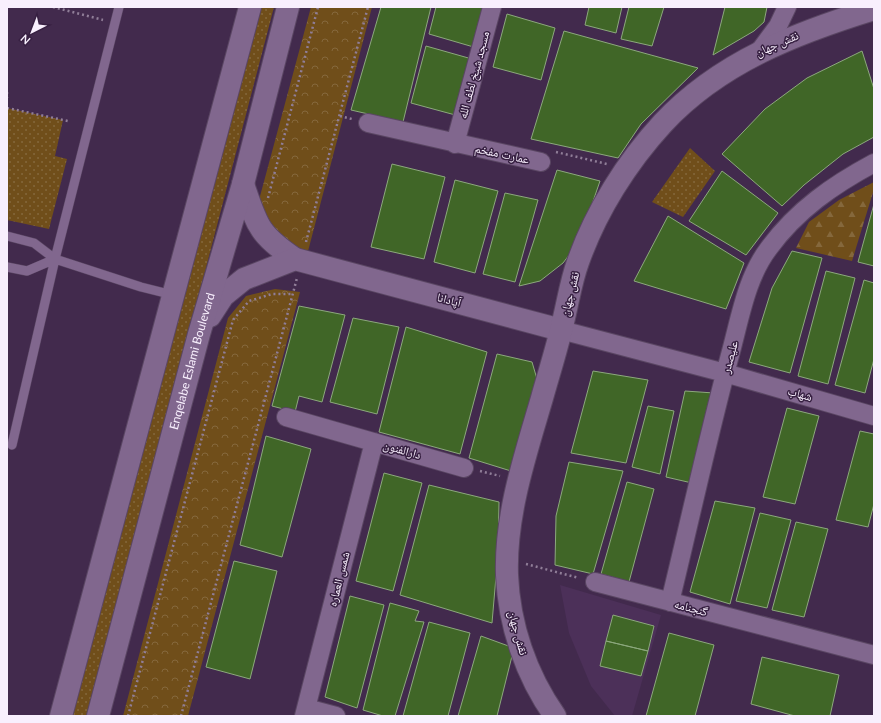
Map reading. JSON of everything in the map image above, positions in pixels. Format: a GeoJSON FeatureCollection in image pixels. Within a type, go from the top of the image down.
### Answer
{"type":"FeatureCollection","features":[{"type":"Feature","properties":{"kind":"main road"},"geometry":{"type":"LineString","coordinates":[[61,716],[250,7]]}},
{"type":"Feature","properties":{"kind":"main road","name":"Enqelabe Eslami Boulevard"},"geometry":{"type":"LineString","coordinates":[[98,716],[199,334],[243,184],[288,7]]}},
{"type":"Feature","properties":{"kind":"main road","name":"نقش جهان"},"geometry":{"type":"LineString","coordinates":[[554,716],[526,664],[512,619],[507,575],[509,528],[518,481],[561,330],[578,262],[610,194],[627,169],[663,123],[694,95],[758,53],[791,37],[874,9]]}},
{"type":"Feature","properties":{"kind":"main road","name":"آپادانا"},"geometry":{"type":"LineString","coordinates":[[243,184],[262,233],[274,245],[298,260],[561,330]]}},
{"type":"Feature","properties":{"kind":"main road"},"geometry":{"type":"LineString","coordinates":[[199,334],[223,296],[244,279],[298,260]]}},
{"type":"Feature","properties":{"kind":"street","name":"مسجد شیخ لطف الله"},"geometry":{"type":"LineString","coordinates":[[455,144],[492,7]]}},
{"type":"Feature","properties":{"kind":"street"},"geometry":{"type":"LineString","coordinates":[[758,53],[778,26],[787,7]]}},
{"type":"Feature","properties":{"kind":"street","name":"عمارت مفخم"},"geometry":{"type":"LineString","coordinates":[[368,123],[455,144],[541,162]]}},
{"type":"Feature","properties":{"kind":"street","name":"علیصدر"},"geometry":{"type":"LineString","coordinates":[[670,602],[725,373],[749,283],[768,248],[802,210],[842,180],[874,163]]}},
{"type":"Feature","properties":{"kind":"street","name":"آپادانا"},"geometry":{"type":"LineString","coordinates":[[561,330],[725,373]]}},
{"type":"Feature","properties":{"kind":"street","name":"شهاب"},"geometry":{"type":"LineString","coordinates":[[725,373],[874,416]]}},
{"type":"Feature","properties":{"kind":"street","name":"دارالفنون"},"geometry":{"type":"LineString","coordinates":[[286,417],[464,468]]}},
{"type":"Feature","properties":{"kind":"street","name":"شمس العماره"},"geometry":{"type":"LineString","coordinates":[[305,712],[374,442]]}},
{"type":"Feature","properties":{"kind":"street","name":"گنجنامه"},"geometry":{"type":"LineString","coordinates":[[595,582],[874,655]]}},
{"type":"Feature","properties":{"kind":"street"},"geometry":{"type":"LineString","coordinates":[[305,712],[336,716]]}},
{"type":"Feature","properties":{"kind":"lane"},"geometry":{"type":"LineString","coordinates":[[12,445],[55,259],[119,7]]}},
{"type":"Feature","properties":{"kind":"lane"},"geometry":{"type":"LineString","coordinates":[[7,236],[34,243],[55,259],[141,287],[173,295]]}},
{"type":"Feature","properties":{"kind":"lane"},"geometry":{"type":"LineString","coordinates":[[7,267],[27,271],[55,259]]}},
{"type":"Feature","properties":{"kind":"path"},"geometry":{"type":"LineString","coordinates":[[55,7],[115,24]]}},
{"type":"Feature","properties":{"kind":"path"},"geometry":{"type":"LineString","coordinates":[[268,201],[318,7]]}},
{"type":"Feature","properties":{"kind":"path"},"geometry":{"type":"LineString","coordinates":[[181,716],[293,294],[298,260],[368,7]]}},
{"type":"Feature","properties":{"kind":"path"},"geometry":{"type":"LineString","coordinates":[[7,92],[7,98]]}},
{"type":"Feature","properties":{"kind":"path"},"geometry":{"type":"LineString","coordinates":[[7,108],[68,121]]}},
{"type":"Feature","properties":{"kind":"path","name":"عمارت مفخم"},"geometry":{"type":"LineString","coordinates":[[541,162],[544,150],[627,169]]}},
{"type":"Feature","properties":{"kind":"path"},"geometry":{"type":"LineString","coordinates":[[128,716],[233,320],[249,301],[272,294],[293,294]]}},
{"type":"Feature","properties":{"kind":"path"},"geometry":{"type":"LineString","coordinates":[[464,468],[518,481]]}},
{"type":"Feature","properties":{"kind":"path"},"geometry":{"type":"LineString","coordinates":[[508,559],[595,582]]}},
{"type":"Feature","properties":{"kind":"shaded area"},"geometry":{"type":"Polygon","coordinates":[[[560,585],[661,615],[632,716],[615,716],[591,686],[569,633],[560,585]]]}},
{"type":"Feature","properties":{"kind":"green space"},"geometry":{"type":"Polygon","coordinates":[[[259,7],[274,7],[89,716],[71,716],[259,7]]]}},
{"type":"Feature","properties":{"kind":"green space"},"geometry":{"type":"Polygon","coordinates":[[[311,7],[372,7],[307,255],[269,229],[259,200],[311,7]]]}},
{"type":"Feature","properties":{"kind":"green space"},"geometry":{"type":"Polygon","coordinates":[[[7,108],[63,120],[55,156],[67,159],[49,229],[7,220],[7,108]]]}},
{"type":"Feature","properties":{"kind":"green space"},"geometry":{"type":"Polygon","coordinates":[[[690,148],[715,171],[683,217],[652,202],[690,148]]]}},
{"type":"Feature","properties":{"kind":"green space"},"geometry":{"type":"Polygon","coordinates":[[[874,182],[874,189],[852,261],[796,248],[809,222],[839,200],[874,182]]]}},
{"type":"Feature","properties":{"kind":"green space"},"geometry":{"type":"Polygon","coordinates":[[[275,289],[300,292],[188,716],[123,716],[228,318],[246,296],[275,289]]]}},
{"type":"Feature","properties":{"kind":"building"},"geometry":{"type":"Polygon","coordinates":[[[381,7],[431,7],[403,122],[351,110],[381,7]]]}},
{"type":"Feature","properties":{"kind":"building"},"geometry":{"type":"Polygon","coordinates":[[[436,7],[488,7],[477,48],[429,34],[436,7]]]}},
{"type":"Feature","properties":{"kind":"building"},"geometry":{"type":"Polygon","coordinates":[[[589,7],[622,7],[616,33],[585,25],[589,7]]]}},
{"type":"Feature","properties":{"kind":"building"},"geometry":{"type":"Polygon","coordinates":[[[629,7],[664,7],[652,46],[621,39],[629,7]]]}},
{"type":"Feature","properties":{"kind":"building"},"geometry":{"type":"Polygon","coordinates":[[[725,7],[767,7],[764,22],[754,31],[713,55],[725,7]]]}},
{"type":"Feature","properties":{"kind":"building"},"geometry":{"type":"Polygon","coordinates":[[[507,14],[555,28],[541,80],[493,67],[507,14]]]}},
{"type":"Feature","properties":{"kind":"building"},"geometry":{"type":"Polygon","coordinates":[[[564,31],[698,68],[641,124],[618,158],[531,139],[564,31]]]}},
{"type":"Feature","properties":{"kind":"building"},"geometry":{"type":"Polygon","coordinates":[[[426,46],[472,59],[459,116],[411,103],[426,46]]]}},
{"type":"Feature","properties":{"kind":"building"},"geometry":{"type":"Polygon","coordinates":[[[862,51],[874,89],[874,137],[843,154],[804,185],[782,206],[722,154],[765,109],[807,78],[862,51]]]}},
{"type":"Feature","properties":{"kind":"building"},"geometry":{"type":"Polygon","coordinates":[[[392,164],[445,177],[424,259],[371,247],[392,164]]]}},
{"type":"Feature","properties":{"kind":"building"},"geometry":{"type":"Polygon","coordinates":[[[557,170],[600,181],[579,242],[563,263],[540,281],[519,286],[557,170]]]}},
{"type":"Feature","properties":{"kind":"building"},"geometry":{"type":"Polygon","coordinates":[[[722,171],[778,213],[746,255],[689,221],[722,171]]]}},
{"type":"Feature","properties":{"kind":"building"},"geometry":{"type":"Polygon","coordinates":[[[455,180],[498,191],[475,273],[434,262],[455,180]]]}},
{"type":"Feature","properties":{"kind":"building"},"geometry":{"type":"Polygon","coordinates":[[[505,193],[538,200],[515,282],[483,274],[505,193]]]}},
{"type":"Feature","properties":{"kind":"building"},"geometry":{"type":"Polygon","coordinates":[[[874,204],[874,266],[858,262],[874,204]]]}},
{"type":"Feature","properties":{"kind":"building"},"geometry":{"type":"Polygon","coordinates":[[[668,216],[744,263],[726,309],[634,281],[668,216]]]}},
{"type":"Feature","properties":{"kind":"building"},"geometry":{"type":"Polygon","coordinates":[[[792,251],[822,258],[790,373],[749,362],[772,288],[792,251]]]}},
{"type":"Feature","properties":{"kind":"building"},"geometry":{"type":"Polygon","coordinates":[[[826,271],[855,278],[828,384],[798,376],[826,271]]]}},
{"type":"Feature","properties":{"kind":"building"},"geometry":{"type":"Polygon","coordinates":[[[864,280],[874,283],[874,359],[865,393],[835,385],[864,280]]]}},
{"type":"Feature","properties":{"kind":"building"},"geometry":{"type":"Polygon","coordinates":[[[299,306],[345,315],[322,402],[299,396],[295,412],[272,406],[299,306]]]}},
{"type":"Feature","properties":{"kind":"building"},"geometry":{"type":"Polygon","coordinates":[[[353,318],[399,327],[377,414],[330,402],[353,318]]]}},
{"type":"Feature","properties":{"kind":"building"},"geometry":{"type":"Polygon","coordinates":[[[406,327],[487,352],[460,454],[379,432],[406,327]]]}},
{"type":"Feature","properties":{"kind":"building"},"geometry":{"type":"Polygon","coordinates":[[[497,354],[532,362],[537,379],[511,471],[469,458],[497,354]]]}},
{"type":"Feature","properties":{"kind":"building"},"geometry":{"type":"Polygon","coordinates":[[[593,371],[648,380],[626,463],[571,453],[593,371]]]}},
{"type":"Feature","properties":{"kind":"building"},"geometry":{"type":"Polygon","coordinates":[[[685,391],[714,393],[692,483],[666,477],[685,391]]]}},
{"type":"Feature","properties":{"kind":"building"},"geometry":{"type":"Polygon","coordinates":[[[648,406],[674,411],[660,474],[632,467],[648,406]]]}},
{"type":"Feature","properties":{"kind":"building"},"geometry":{"type":"Polygon","coordinates":[[[787,408],[819,416],[795,504],[763,497],[787,408]]]}},
{"type":"Feature","properties":{"kind":"building"},"geometry":{"type":"Polygon","coordinates":[[[860,431],[874,434],[874,504],[868,527],[836,520],[860,431]]]}},
{"type":"Feature","properties":{"kind":"building"},"geometry":{"type":"Polygon","coordinates":[[[266,436],[311,449],[282,557],[240,545],[266,436]]]}},
{"type":"Feature","properties":{"kind":"building"},"geometry":{"type":"Polygon","coordinates":[[[569,462],[623,471],[593,574],[555,565],[556,516],[569,462]]]}},
{"type":"Feature","properties":{"kind":"building"},"geometry":{"type":"Polygon","coordinates":[[[384,473],[422,483],[393,591],[356,581],[384,473]]]}},
{"type":"Feature","properties":{"kind":"building"},"geometry":{"type":"Polygon","coordinates":[[[627,482],[654,489],[629,582],[601,574],[627,482]]]}},
{"type":"Feature","properties":{"kind":"building"},"geometry":{"type":"Polygon","coordinates":[[[429,485],[499,502],[498,553],[492,623],[400,595],[429,485]]]}},
{"type":"Feature","properties":{"kind":"building"},"geometry":{"type":"Polygon","coordinates":[[[715,501],[755,508],[730,604],[690,592],[715,501]]]}},
{"type":"Feature","properties":{"kind":"building"},"geometry":{"type":"Polygon","coordinates":[[[760,513],[791,520],[767,608],[736,601],[760,513]]]}},
{"type":"Feature","properties":{"kind":"building"},"geometry":{"type":"Polygon","coordinates":[[[796,522],[828,529],[804,617],[772,610],[796,522]]]}},
{"type":"Feature","properties":{"kind":"building"},"geometry":{"type":"Polygon","coordinates":[[[234,561],[277,571],[250,679],[206,667],[234,561]]]}},
{"type":"Feature","properties":{"kind":"building"},"geometry":{"type":"Polygon","coordinates":[[[350,596],[384,605],[357,708],[325,697],[350,596]]]}},
{"type":"Feature","properties":{"kind":"building"},"geometry":{"type":"Polygon","coordinates":[[[390,603],[419,611],[415,621],[424,622],[395,716],[383,716],[363,710],[390,603]]]}},
{"type":"Feature","properties":{"kind":"building"},"geometry":{"type":"Polygon","coordinates":[[[613,615],[654,626],[648,651],[606,641],[613,615]]]}},
{"type":"Feature","properties":{"kind":"building"},"geometry":{"type":"Polygon","coordinates":[[[429,622],[470,633],[448,716],[403,716],[429,622]]]}},
{"type":"Feature","properties":{"kind":"building"},"geometry":{"type":"Polygon","coordinates":[[[669,633],[714,645],[695,716],[646,716],[669,633]]]}},
{"type":"Feature","properties":{"kind":"building"},"geometry":{"type":"Polygon","coordinates":[[[481,636],[514,648],[497,716],[458,716],[481,636]]]}},
{"type":"Feature","properties":{"kind":"building"},"geometry":{"type":"Polygon","coordinates":[[[606,641],[648,651],[641,676],[600,666],[606,641]]]}},
{"type":"Feature","properties":{"kind":"building"},"geometry":{"type":"Polygon","coordinates":[[[762,657],[839,675],[830,716],[795,716],[751,704],[762,657]]]}}]}
